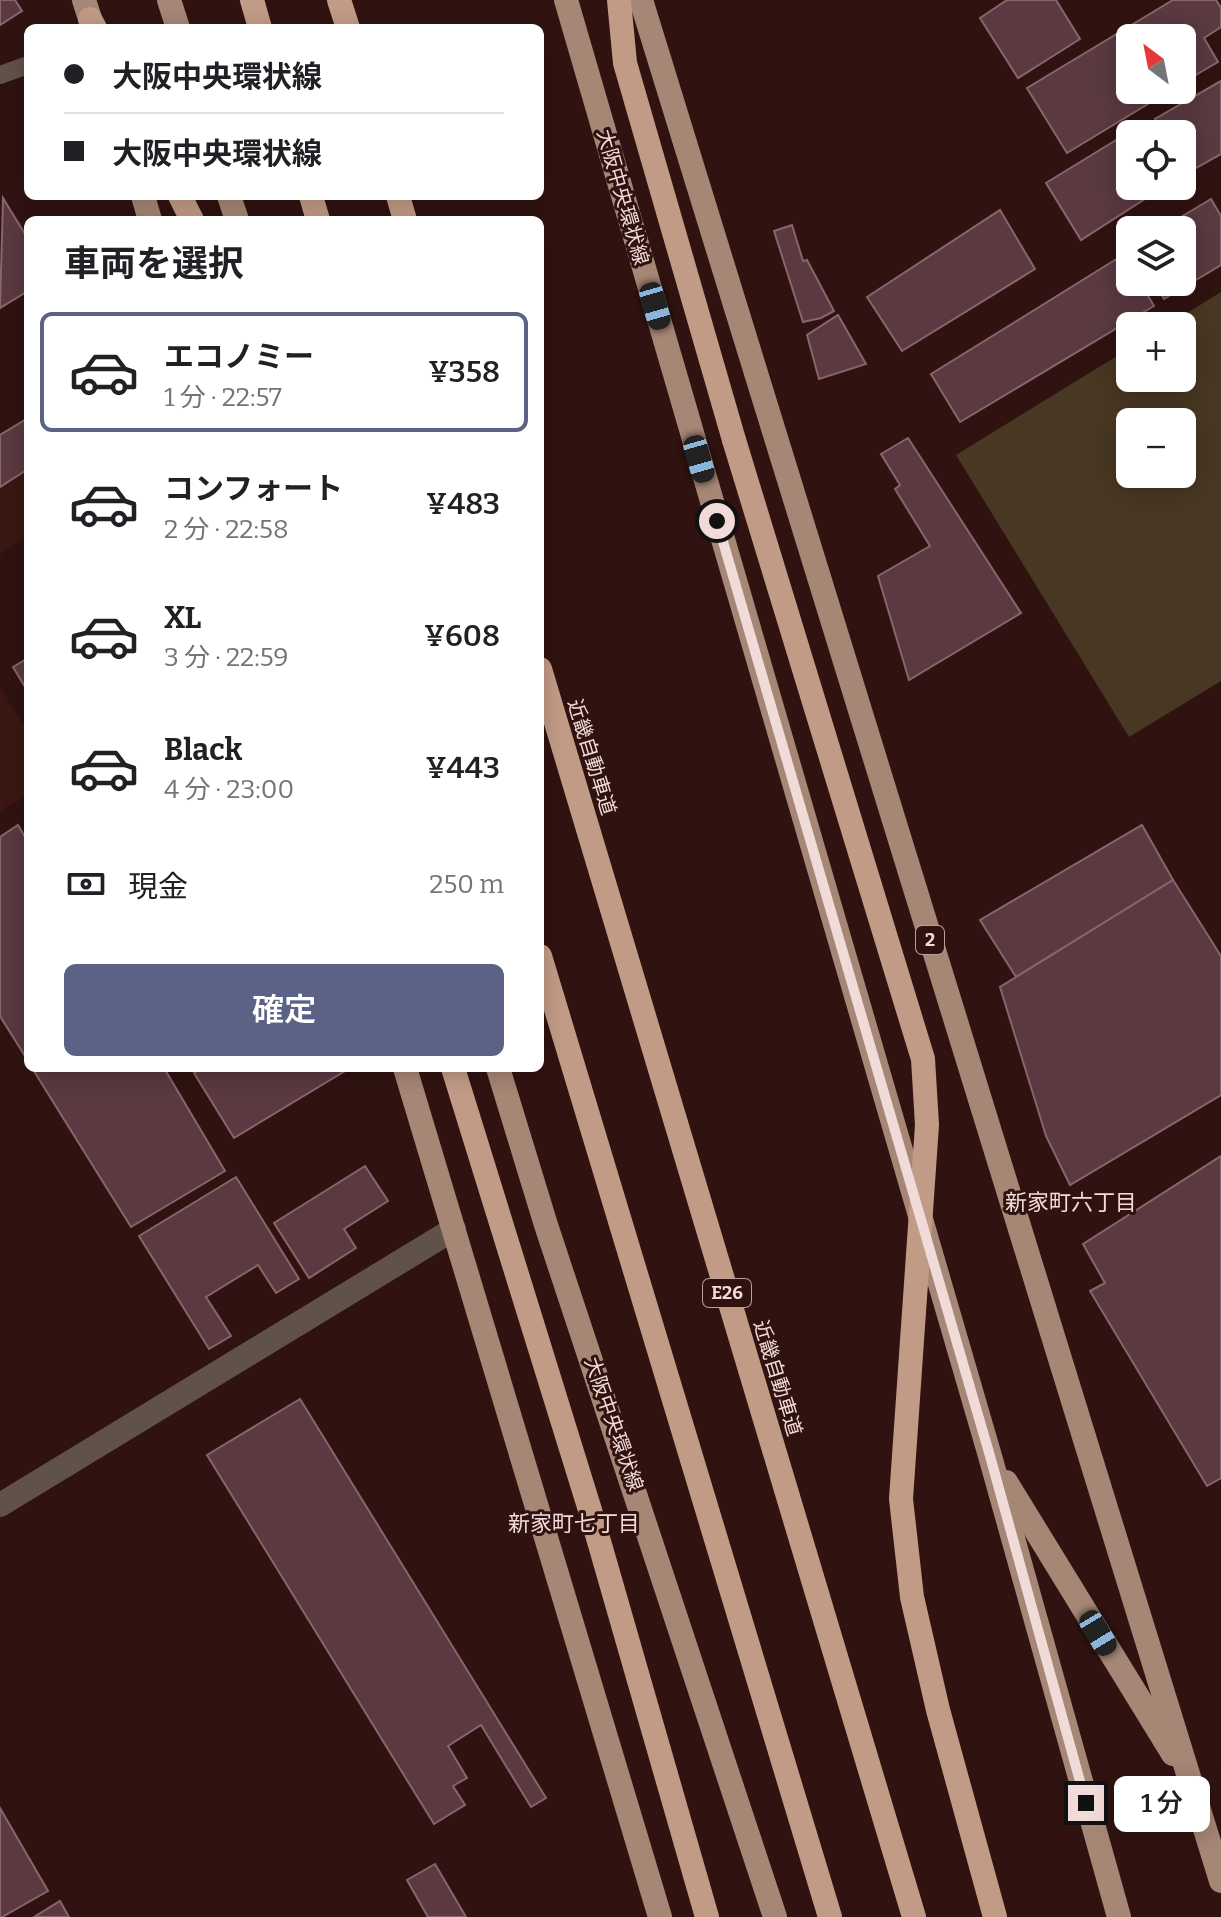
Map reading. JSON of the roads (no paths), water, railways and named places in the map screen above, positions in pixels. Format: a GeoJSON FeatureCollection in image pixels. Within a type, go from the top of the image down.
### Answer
{"type":"FeatureCollection","features":[{"type":"Feature","properties":{"kind":"highway"},"geometry":{"type":"LineString","coordinates":[[252,0],[259,24]]}},
{"type":"Feature","properties":{"kind":"highway"},"geometry":{"type":"LineString","coordinates":[[339,0],[347,24]]}},
{"type":"Feature","properties":{"kind":"highway"},"geometry":{"type":"LineString","coordinates":[[619,0],[625,63],[734,440],[923,1059],[927,1125],[901,1499],[912,1597],[938,1710],[995,1917]]}},
{"type":"Feature","properties":{"kind":"highway","name":"近畿自動車道"},"geometry":{"type":"LineString","coordinates":[[544,682],[914,1917]]}},
{"type":"Feature","properties":{"kind":"highway"},"geometry":{"type":"LineString","coordinates":[[544,969],[830,1917]]}},
{"type":"Feature","properties":{"kind":"highway"},"geometry":{"type":"LineString","coordinates":[[454,1072],[590,1510],[707,1917]]}},
{"type":"Feature","properties":{"kind":"main road"},"geometry":{"type":"LineString","coordinates":[[169,0],[177,24]]}},
{"type":"Feature","properties":{"kind":"main road","name":"大阪中央環状線"},"geometry":{"type":"LineString","coordinates":[[566,0],[990,1456],[1119,1917]]}},
{"type":"Feature","properties":{"kind":"main road","name":"2"},"geometry":{"type":"LineString","coordinates":[[641,0],[1221,1881]]}},
{"type":"Feature","properties":{"kind":"main road"},"geometry":{"type":"LineString","coordinates":[[406,1072],[660,1917]]}},
{"type":"Feature","properties":{"kind":"main road","name":"大阪中央環状線"},"geometry":{"type":"LineString","coordinates":[[499,1072],[546,1225],[775,1917]]}},
{"type":"Feature","properties":{"kind":"main road"},"geometry":{"type":"LineString","coordinates":[[990,1456],[1191,1784]]}},
{"type":"Feature","properties":{"kind":"street"},"geometry":{"type":"LineString","coordinates":[[0,1505],[454,1229]]}},
{"type":"Feature","properties":{"kind":"lane"},"geometry":{"type":"LineString","coordinates":[[0,75],[24,66]]}},
{"type":"Feature","properties":{"kind":"district","name":"新家町六丁目"},"geometry":{"type":"Point","coordinates":[1071,1202]}},
{"type":"Feature","properties":{"kind":"district","name":"新家町七丁目"},"geometry":{"type":"Point","coordinates":[574,1523]}}]}
